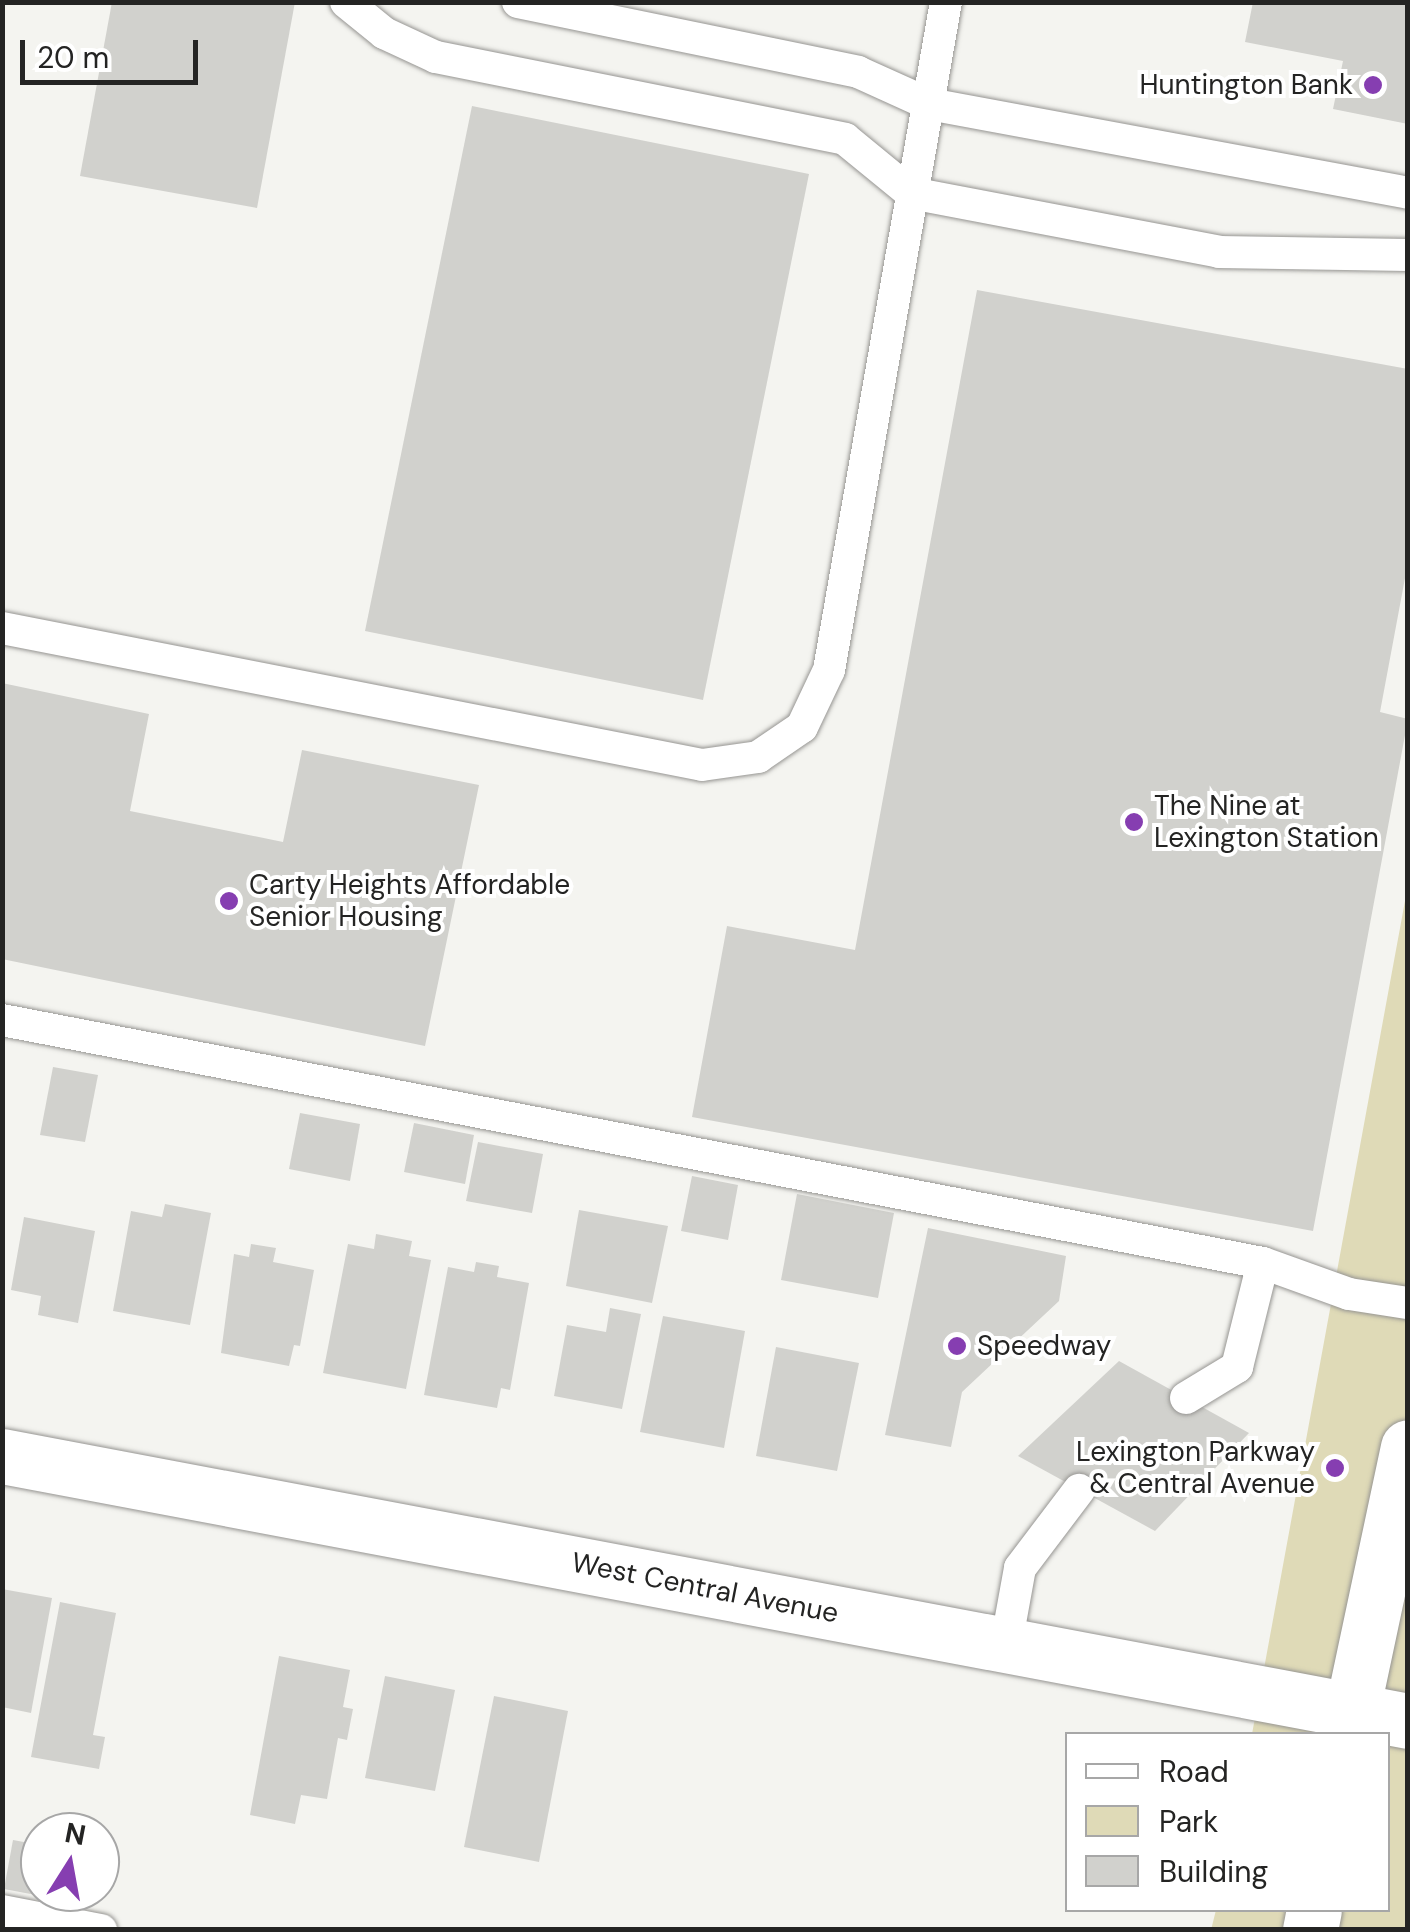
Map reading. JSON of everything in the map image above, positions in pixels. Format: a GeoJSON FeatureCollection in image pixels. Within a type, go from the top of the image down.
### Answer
{"type":"FeatureCollection","features":[{"type":"Feature","properties":{"kind":"street"},"geometry":{"type":"LineString","coordinates":[[1349,1722],[1408,1447]]}},
{"type":"Feature","properties":{"kind":"street","name":"West Central Avenue"},"geometry":{"type":"LineString","coordinates":[[2,1456],[1006,1645],[1349,1722],[1408,1721]]}},
{"type":"Feature","properties":{"kind":"lane"},"geometry":{"type":"LineString","coordinates":[[346,2],[384,33],[436,57],[845,139],[910,193],[1220,252],[1408,255]]}},
{"type":"Feature","properties":{"kind":"lane"},"geometry":{"type":"LineString","coordinates":[[518,2],[858,72],[928,104],[1408,193]]}},
{"type":"Feature","properties":{"kind":"lane"},"geometry":{"type":"LineString","coordinates":[[2,628],[702,765],[758,757],[802,727],[828,670],[946,2]]}},
{"type":"Feature","properties":{"kind":"lane"},"geometry":{"type":"LineString","coordinates":[[2,1020],[1263,1263],[1349,1294],[1408,1303]]}},
{"type":"Feature","properties":{"kind":"lane"},"geometry":{"type":"LineString","coordinates":[[1186,1398],[1237,1368],[1263,1263]]}},
{"type":"Feature","properties":{"kind":"lane"},"geometry":{"type":"LineString","coordinates":[[1006,1645],[1020,1568],[1079,1490]]}},
{"type":"Feature","properties":{"kind":"lane"},"geometry":{"type":"LineString","coordinates":[[2,1910],[101,1930]]}},
{"type":"Feature","properties":{"kind":"green space"},"geometry":{"type":"Polygon","coordinates":[[[1407,890],[1407,1929],[1211,1930],[1216,1912],[1390,1912],[1390,1732],[1252,1732],[1407,890]]]}},
{"type":"Feature","properties":{"kind":"building"},"geometry":{"type":"Polygon","coordinates":[[[112,2],[295,2],[257,208],[80,176],[112,2]]]}},
{"type":"Feature","properties":{"kind":"building"},"geometry":{"type":"Polygon","coordinates":[[[1253,2],[1408,2],[1408,124],[1333,109],[1343,61],[1245,42],[1253,2]]]}},
{"type":"Feature","properties":{"kind":"building"},"geometry":{"type":"Polygon","coordinates":[[[472,106],[809,174],[703,700],[365,631],[472,106]]]}},
{"type":"Feature","properties":{"kind":"building","name":"The Nine at Lexington Station"},"geometry":{"type":"Polygon","coordinates":[[[977,290],[1408,369],[1408,562],[1380,712],[1408,719],[1313,1231],[692,1117],[727,926],[855,950],[977,290]]]}},
{"type":"Feature","properties":{"kind":"building","name":"Carty Heights Affordable Senior Housing"},"geometry":{"type":"Polygon","coordinates":[[[2,683],[149,714],[130,811],[283,842],[302,750],[479,785],[425,1046],[2,959],[2,683]]]}},
{"type":"Feature","properties":{"kind":"building"},"geometry":{"type":"Polygon","coordinates":[[[53,1067],[98,1075],[85,1142],[40,1135],[53,1067]]]}},
{"type":"Feature","properties":{"kind":"building"},"geometry":{"type":"Polygon","coordinates":[[[300,1113],[360,1124],[350,1181],[289,1169],[300,1113]]]}},
{"type":"Feature","properties":{"kind":"building"},"geometry":{"type":"Polygon","coordinates":[[[414,1123],[474,1135],[465,1184],[404,1172],[414,1123]]]}},
{"type":"Feature","properties":{"kind":"building"},"geometry":{"type":"Polygon","coordinates":[[[478,1142],[543,1154],[532,1213],[466,1201],[478,1142]]]}},
{"type":"Feature","properties":{"kind":"building"},"geometry":{"type":"Polygon","coordinates":[[[692,1176],[738,1185],[728,1240],[681,1231],[692,1176]]]}},
{"type":"Feature","properties":{"kind":"building"},"geometry":{"type":"Polygon","coordinates":[[[797,1194],[894,1213],[878,1298],[781,1280],[797,1194]]]}},
{"type":"Feature","properties":{"kind":"building"},"geometry":{"type":"Polygon","coordinates":[[[165,1204],[211,1213],[190,1325],[113,1311],[131,1211],[162,1217],[165,1204]]]}},
{"type":"Feature","properties":{"kind":"building"},"geometry":{"type":"Polygon","coordinates":[[[579,1210],[668,1226],[652,1303],[566,1286],[579,1210]]]}},
{"type":"Feature","properties":{"kind":"building"},"geometry":{"type":"Polygon","coordinates":[[[24,1217],[95,1231],[78,1323],[38,1315],[41,1296],[11,1290],[24,1217]]]}},
{"type":"Feature","properties":{"kind":"building","name":"Speedway"},"geometry":{"type":"Polygon","coordinates":[[[928,1228],[1066,1256],[1059,1301],[962,1392],[951,1447],[885,1435],[928,1228]]]}},
{"type":"Feature","properties":{"kind":"building"},"geometry":{"type":"Polygon","coordinates":[[[376,1234],[412,1241],[409,1256],[431,1260],[406,1389],[323,1373],[348,1244],[374,1249],[376,1234]]]}},
{"type":"Feature","properties":{"kind":"building"},"geometry":{"type":"Polygon","coordinates":[[[251,1244],[276,1248],[273,1262],[314,1270],[300,1346],[294,1345],[289,1366],[221,1353],[234,1254],[249,1257],[251,1244]]]}},
{"type":"Feature","properties":{"kind":"building"},"geometry":{"type":"Polygon","coordinates":[[[476,1262],[499,1266],[497,1277],[529,1283],[510,1390],[501,1388],[497,1408],[424,1395],[448,1267],[474,1272],[476,1262]]]}},
{"type":"Feature","properties":{"kind":"building"},"geometry":{"type":"Polygon","coordinates":[[[610,1308],[641,1314],[622,1409],[554,1396],[567,1325],[606,1332],[610,1308]]]}},
{"type":"Feature","properties":{"kind":"building"},"geometry":{"type":"Polygon","coordinates":[[[663,1316],[745,1331],[724,1448],[640,1432],[663,1316]]]}},
{"type":"Feature","properties":{"kind":"building"},"geometry":{"type":"Polygon","coordinates":[[[776,1347],[859,1363],[837,1471],[756,1456],[776,1347]]]}},
{"type":"Feature","properties":{"kind":"building","name":"Speedway"},"geometry":{"type":"Polygon","coordinates":[[[1119,1361],[1249,1433],[1155,1531],[1018,1456],[1119,1361]]]}},
{"type":"Feature","properties":{"kind":"building"},"geometry":{"type":"Polygon","coordinates":[[[2,1589],[52,1598],[31,1713],[2,1707],[2,1589]]]}},
{"type":"Feature","properties":{"kind":"building"},"geometry":{"type":"Polygon","coordinates":[[[60,1602],[116,1613],[93,1735],[105,1737],[99,1769],[31,1757],[60,1602]]]}},
{"type":"Feature","properties":{"kind":"building"},"geometry":{"type":"Polygon","coordinates":[[[279,1656],[350,1670],[343,1707],[353,1709],[347,1740],[338,1738],[327,1799],[301,1795],[295,1824],[250,1815],[279,1656]]]}},
{"type":"Feature","properties":{"kind":"building"},"geometry":{"type":"Polygon","coordinates":[[[385,1676],[455,1690],[435,1791],[365,1778],[385,1676]]]}},
{"type":"Feature","properties":{"kind":"building"},"geometry":{"type":"Polygon","coordinates":[[[494,1696],[568,1711],[539,1862],[464,1847],[494,1696]]]}},
{"type":"Feature","properties":{"kind":"building"},"geometry":{"type":"Polygon","coordinates":[[[13,1840],[20,1841],[20,1892],[4,1889],[13,1840]]]}},
{"type":"Feature","properties":{"kind":"place","name":"Huntington Bank"},"geometry":{"type":"Point","coordinates":[1373,85]}},
{"type":"Feature","properties":{"kind":"place","name":"The Nine at Lexington Station"},"geometry":{"type":"Point","coordinates":[1134,822]}},
{"type":"Feature","properties":{"kind":"place","name":"Carty Heights Affordable Senior Housing"},"geometry":{"type":"Point","coordinates":[229,901]}},
{"type":"Feature","properties":{"kind":"place","name":"Speedway"},"geometry":{"type":"Point","coordinates":[957,1346]}},
{"type":"Feature","properties":{"kind":"place","name":"Lexington Parkway & Central Avenue"},"geometry":{"type":"Point","coordinates":[1335,1468]}}]}
